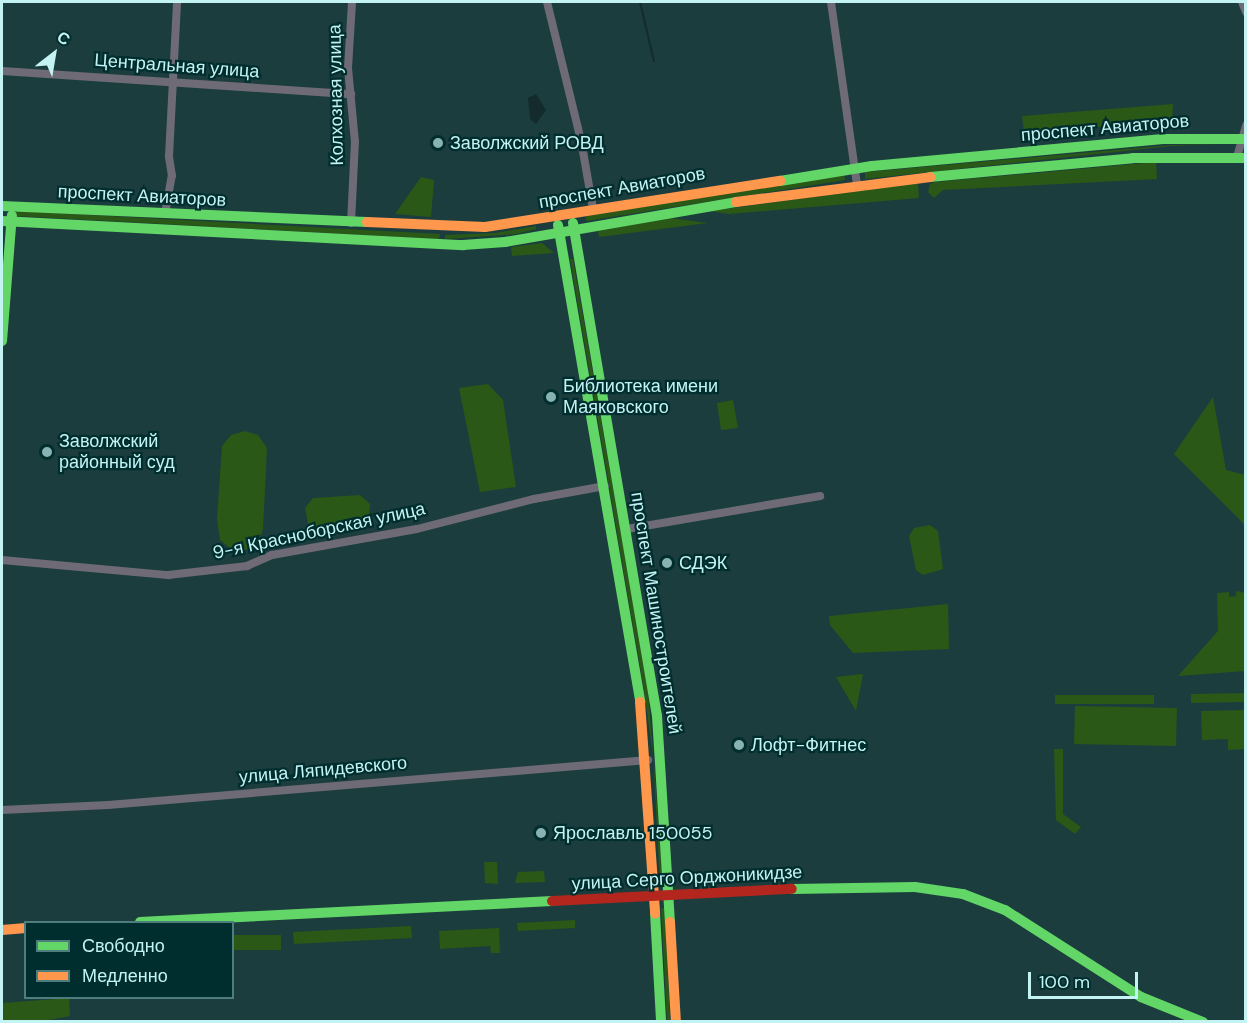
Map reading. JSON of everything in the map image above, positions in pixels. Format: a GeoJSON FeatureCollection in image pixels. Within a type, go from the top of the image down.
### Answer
{"type":"FeatureCollection","features":[{"type":"Feature","properties":{"kind":"main road","name":"проспект Авиаторов"},"geometry":{"type":"LineString","coordinates":[[7,206],[462,228],[557,216],[855,168],[1163,139],[1244,139]]}},
{"type":"Feature","properties":{"kind":"main road","name":"проспект Авиаторов"},"geometry":{"type":"LineString","coordinates":[[7,222],[463,246],[857,184],[1133,158],[1241,157]]}},
{"type":"Feature","properties":{"kind":"main road"},"geometry":{"type":"LineString","coordinates":[[2,341],[7,206]]}},
{"type":"Feature","properties":{"kind":"main road","name":"проспект Машиностроителей"},"geometry":{"type":"LineString","coordinates":[[571,213],[627,529],[660,738],[676,1022]]}},
{"type":"Feature","properties":{"kind":"main road","name":"проспект Машиностроителей"},"geometry":{"type":"LineString","coordinates":[[557,216],[605,486],[648,760],[661,1022]]}},
{"type":"Feature","properties":{"kind":"main road","name":"улица Серго Орджоникидзе"},"geometry":{"type":"LineString","coordinates":[[160,921],[866,885],[963,894],[1013,914],[1151,1002],[1203,1022]]}},
{"type":"Feature","properties":{"kind":"main road"},"geometry":{"type":"LineString","coordinates":[[2,930],[24,928]]}},
{"type":"Feature","properties":{"kind":"street"},"geometry":{"type":"LineString","coordinates":[[165,214],[172,176],[169,156],[177,2]]}},
{"type":"Feature","properties":{"kind":"street","name":"Колхозная улица"},"geometry":{"type":"LineString","coordinates":[[351,223],[355,142],[351,94],[352,2]]}},
{"type":"Feature","properties":{"kind":"street"},"geometry":{"type":"LineString","coordinates":[[547,2],[581,140],[593,209]]}},
{"type":"Feature","properties":{"kind":"street"},"geometry":{"type":"LineString","coordinates":[[831,2],[857,184]]}},
{"type":"Feature","properties":{"kind":"street"},"geometry":{"type":"LineString","coordinates":[[1242,2],[1245,12]]}},
{"type":"Feature","properties":{"kind":"street","name":"Центральная улица"},"geometry":{"type":"LineString","coordinates":[[2,71],[351,94]]}},
{"type":"Feature","properties":{"kind":"street"},"geometry":{"type":"LineString","coordinates":[[1241,157],[1245,125]]}},
{"type":"Feature","properties":{"kind":"street","name":"9-я Красноборская улица"},"geometry":{"type":"LineString","coordinates":[[2,560],[168,575],[247,566],[272,555],[417,529],[534,499],[605,486]]}},
{"type":"Feature","properties":{"kind":"street"},"geometry":{"type":"LineString","coordinates":[[627,529],[820,496]]}},
{"type":"Feature","properties":{"kind":"street","name":"улица Ляпидевского"},"geometry":{"type":"LineString","coordinates":[[2,810],[108,805],[648,760]]}},
{"type":"Feature","properties":{"kind":"green space"},"geometry":{"type":"Polygon","coordinates":[[[1173,104],[1172,122],[1024,132],[1022,116],[1173,104]]]}},
{"type":"Feature","properties":{"kind":"green space"},"geometry":{"type":"Polygon","coordinates":[[[1221,144],[1172,146],[865,179],[865,172],[1171,145],[1221,144]]]}},
{"type":"Feature","properties":{"kind":"green space"},"geometry":{"type":"Polygon","coordinates":[[[1156,162],[1157,179],[943,190],[934,198],[928,192],[930,184],[935,182],[1156,162]]]}},
{"type":"Feature","properties":{"kind":"green space"},"geometry":{"type":"Polygon","coordinates":[[[844,174],[845,180],[586,221],[586,216],[844,174]]]}},
{"type":"Feature","properties":{"kind":"green space"},"geometry":{"type":"Polygon","coordinates":[[[421,177],[434,180],[431,217],[395,214],[421,177]]]}},
{"type":"Feature","properties":{"kind":"green space"},"geometry":{"type":"Polygon","coordinates":[[[918,183],[919,198],[729,214],[710,211],[918,183]]]}},
{"type":"Feature","properties":{"kind":"green space"},"geometry":{"type":"Polygon","coordinates":[[[16,211],[440,234],[439,239],[16,216],[16,211]]]}},
{"type":"Feature","properties":{"kind":"green space"},"geometry":{"type":"Polygon","coordinates":[[[670,218],[708,223],[599,237],[598,231],[670,218]]]}},
{"type":"Feature","properties":{"kind":"green space"},"geometry":{"type":"Polygon","coordinates":[[[536,226],[536,229],[516,234],[445,239],[445,235],[495,233],[536,226]]]}},
{"type":"Feature","properties":{"kind":"green space"},"geometry":{"type":"Polygon","coordinates":[[[542,243],[554,253],[512,256],[511,247],[542,243]]]}},
{"type":"Feature","properties":{"kind":"green space"},"geometry":{"type":"Polygon","coordinates":[[[570,259],[573,259],[648,689],[663,881],[660,881],[653,756],[644,690],[570,259]]]}},
{"type":"Feature","properties":{"kind":"green space"},"geometry":{"type":"Polygon","coordinates":[[[488,384],[503,400],[516,487],[480,492],[459,388],[488,384]]]}},
{"type":"Feature","properties":{"kind":"green space"},"geometry":{"type":"Polygon","coordinates":[[[1213,397],[1226,470],[1245,475],[1245,525],[1174,454],[1213,397]]]}},
{"type":"Feature","properties":{"kind":"green space"},"geometry":{"type":"Polygon","coordinates":[[[733,400],[738,428],[721,430],[717,403],[733,400]]]}},
{"type":"Feature","properties":{"kind":"green space"},"geometry":{"type":"Polygon","coordinates":[[[245,431],[258,435],[267,448],[263,529],[258,542],[246,550],[231,549],[220,540],[217,519],[222,446],[231,435],[245,431]]]}},
{"type":"Feature","properties":{"kind":"green space"},"geometry":{"type":"Polygon","coordinates":[[[360,495],[370,504],[368,524],[315,530],[308,524],[305,508],[313,498],[360,495]]]}},
{"type":"Feature","properties":{"kind":"green space"},"geometry":{"type":"Polygon","coordinates":[[[930,525],[938,531],[943,569],[923,575],[916,570],[909,536],[914,528],[930,525]]]}},
{"type":"Feature","properties":{"kind":"green space"},"geometry":{"type":"Polygon","coordinates":[[[1236,591],[1245,593],[1245,671],[1178,676],[1218,631],[1217,593],[1229,592],[1229,597],[1236,596],[1236,591]]]}},
{"type":"Feature","properties":{"kind":"green space"},"geometry":{"type":"Polygon","coordinates":[[[948,604],[949,649],[853,653],[830,625],[829,616],[948,604]]]}},
{"type":"Feature","properties":{"kind":"green space"},"geometry":{"type":"Polygon","coordinates":[[[863,674],[856,711],[836,677],[863,674]]]}},
{"type":"Feature","properties":{"kind":"green space"},"geometry":{"type":"Polygon","coordinates":[[[1245,693],[1245,702],[1191,703],[1191,694],[1245,693]]]}},
{"type":"Feature","properties":{"kind":"green space"},"geometry":{"type":"Polygon","coordinates":[[[1055,695],[1154,695],[1154,704],[1055,704],[1055,695]]]}},
{"type":"Feature","properties":{"kind":"green space"},"geometry":{"type":"Polygon","coordinates":[[[1075,706],[1177,708],[1176,746],[1074,744],[1075,706]]]}},
{"type":"Feature","properties":{"kind":"green space"},"geometry":{"type":"Polygon","coordinates":[[[1245,710],[1245,749],[1228,750],[1228,739],[1202,740],[1201,711],[1245,710]]]}},
{"type":"Feature","properties":{"kind":"green space"},"geometry":{"type":"Polygon","coordinates":[[[1054,749],[1063,749],[1063,814],[1081,827],[1075,834],[1056,820],[1054,749]]]}},
{"type":"Feature","properties":{"kind":"green space"},"geometry":{"type":"Polygon","coordinates":[[[484,862],[497,862],[498,884],[485,883],[484,862]]]}},
{"type":"Feature","properties":{"kind":"green space"},"geometry":{"type":"Polygon","coordinates":[[[544,871],[545,882],[515,883],[518,872],[544,871]]]}},
{"type":"Feature","properties":{"kind":"green space"},"geometry":{"type":"Polygon","coordinates":[[[661,908],[665,908],[670,1021],[667,1021],[661,908]]]}},
{"type":"Feature","properties":{"kind":"green space"},"geometry":{"type":"Polygon","coordinates":[[[575,920],[575,928],[518,931],[517,923],[575,920]]]}},
{"type":"Feature","properties":{"kind":"green space"},"geometry":{"type":"Polygon","coordinates":[[[411,926],[412,938],[294,944],[293,932],[411,926]]]}},
{"type":"Feature","properties":{"kind":"green space"},"geometry":{"type":"Polygon","coordinates":[[[499,928],[500,953],[491,953],[490,946],[440,949],[439,931],[499,928]]]}},
{"type":"Feature","properties":{"kind":"green space"},"geometry":{"type":"Polygon","coordinates":[[[234,935],[281,935],[281,950],[234,950],[234,935]]]}},
{"type":"Feature","properties":{"kind":"green space"},"geometry":{"type":"Polygon","coordinates":[[[69,999],[70,1016],[44,1021],[2,1021],[2,1003],[69,999]]]}},
{"type":"Feature","properties":{"kind":"water"},"geometry":{"type":"Polygon","coordinates":[[[536,94],[546,110],[536,124],[530,119],[528,98],[536,94]]]}},
{"type":"Feature","properties":{"kind":"waterway"},"geometry":{"type":"LineString","coordinates":[[640,2],[654,61]]}},
{"type":"Feature","properties":{"kind":"traffic: fast"},"geometry":{"type":"LineString","coordinates":[[780,181],[872,166],[1163,139],[1246,139]]}},
{"type":"Feature","properties":{"kind":"traffic: fast"},"geometry":{"type":"LineString","coordinates":[[930,177],[1133,158],[1246,158]]}},
{"type":"Feature","properties":{"kind":"traffic: fast"},"geometry":{"type":"LineString","coordinates":[[2,221],[463,245],[505,242],[736,202]]}},
{"type":"Feature","properties":{"kind":"traffic: fast"},"geometry":{"type":"LineString","coordinates":[[2,206],[367,222]]}},
{"type":"Feature","properties":{"kind":"traffic: fast"},"geometry":{"type":"LineString","coordinates":[[2,341],[12,215]]}},
{"type":"Feature","properties":{"kind":"traffic: fast"},"geometry":{"type":"LineString","coordinates":[[573,223],[657,716],[670,922]]}},
{"type":"Feature","properties":{"kind":"traffic: fast"},"geometry":{"type":"LineString","coordinates":[[558,225],[640,702]]}},
{"type":"Feature","properties":{"kind":"traffic: fast"},"geometry":{"type":"LineString","coordinates":[[792,889],[915,887],[963,894],[1005,910],[1141,997],[1203,1022]]}},
{"type":"Feature","properties":{"kind":"traffic: fast"},"geometry":{"type":"LineString","coordinates":[[160,921],[552,901]]}},
{"type":"Feature","properties":{"kind":"traffic: fast"},"geometry":{"type":"LineString","coordinates":[[655,913],[661,1022]]}},
{"type":"Feature","properties":{"kind":"traffic: slow"},"geometry":{"type":"LineString","coordinates":[[736,202],[930,177]]}},
{"type":"Feature","properties":{"kind":"traffic: slow"},"geometry":{"type":"LineString","coordinates":[[367,222],[485,227],[780,181]]}},
{"type":"Feature","properties":{"kind":"traffic: slow"},"geometry":{"type":"LineString","coordinates":[[640,702],[655,913]]}},
{"type":"Feature","properties":{"kind":"traffic: slow"},"geometry":{"type":"LineString","coordinates":[[670,922],[676,1022]]}},
{"type":"Feature","properties":{"kind":"traffic: slow"},"geometry":{"type":"LineString","coordinates":[[2,930],[24,928]]}},
{"type":"Feature","properties":{"kind":"traffic: jam"},"geometry":{"type":"LineString","coordinates":[[552,901],[792,889]]}},
{"type":"Feature","properties":{"kind":"place","name":"Заволжский РОВД"},"geometry":{"type":"Point","coordinates":[438,143]}},
{"type":"Feature","properties":{"kind":"place","name":"Библиотека имени Маяковского"},"geometry":{"type":"Point","coordinates":[551,397]}},
{"type":"Feature","properties":{"kind":"place","name":"Заволжский районный суд"},"geometry":{"type":"Point","coordinates":[47,452]}},
{"type":"Feature","properties":{"kind":"place","name":"СДЭК"},"geometry":{"type":"Point","coordinates":[667,563]}},
{"type":"Feature","properties":{"kind":"place","name":"Лофт-Фитнес"},"geometry":{"type":"Point","coordinates":[739,745]}},
{"type":"Feature","properties":{"kind":"place","name":"Ярославль 150055"},"geometry":{"type":"Point","coordinates":[541,833]}}]}
